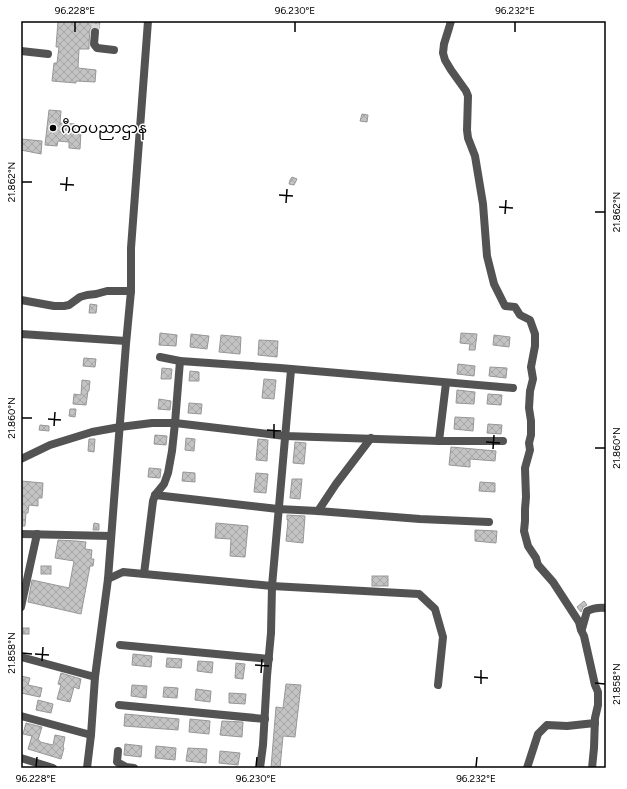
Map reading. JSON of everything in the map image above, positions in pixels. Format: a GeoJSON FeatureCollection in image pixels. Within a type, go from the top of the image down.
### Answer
{"type":"FeatureCollection","features":[{"type":"Feature","properties":{"kind":"street"},"geometry":{"type":"LineString","coordinates":[[88,768],[95,677],[108,579],[131,291],[132,248],[148,21]]}},
{"type":"Feature","properties":{"kind":"street"},"geometry":{"type":"LineString","coordinates":[[451,21],[444,44],[443,53],[445,60],[468,96],[467,130],[468,138],[475,156],[483,204],[489,268],[494,284],[505,306],[515,307],[520,315],[530,320],[535,334],[532,367],[534,380],[529,396],[529,408],[532,421],[529,443],[530,450],[525,468],[526,521],[524,531],[528,546],[536,558],[538,566],[553,582],[579,622],[587,644],[595,685],[598,692],[592,768]]}},
{"type":"Feature","properties":{"kind":"street"},"geometry":{"type":"LineString","coordinates":[[95,32],[94,44],[96,48],[114,50]]}},
{"type":"Feature","properties":{"kind":"street"},"geometry":{"type":"LineString","coordinates":[[21,51],[48,54]]}},
{"type":"Feature","properties":{"kind":"street"},"geometry":{"type":"LineString","coordinates":[[21,300],[54,306],[64,306],[69,305],[80,297],[87,295],[112,291],[131,291]]}},
{"type":"Feature","properties":{"kind":"street"},"geometry":{"type":"LineString","coordinates":[[21,334],[126,341]]}},
{"type":"Feature","properties":{"kind":"street"},"geometry":{"type":"LineString","coordinates":[[160,357],[180,361],[513,388]]}},
{"type":"Feature","properties":{"kind":"street"},"geometry":{"type":"LineString","coordinates":[[144,574],[153,501],[155,495],[164,484],[168,473],[172,451],[180,361]]}},
{"type":"Feature","properties":{"kind":"street"},"geometry":{"type":"LineString","coordinates":[[260,768],[264,745],[271,633],[272,586],[291,370]]}},
{"type":"Feature","properties":{"kind":"street"},"geometry":{"type":"LineString","coordinates":[[439,441],[446,383]]}},
{"type":"Feature","properties":{"kind":"street"},"geometry":{"type":"LineString","coordinates":[[21,459],[50,445],[92,432],[152,423],[175,423],[285,436],[439,441],[503,441]]}},
{"type":"Feature","properties":{"kind":"street"},"geometry":{"type":"LineString","coordinates":[[318,511],[336,484],[371,438]]}},
{"type":"Feature","properties":{"kind":"street"},"geometry":{"type":"LineString","coordinates":[[155,495],[278,509],[420,519],[490,522]]}},
{"type":"Feature","properties":{"kind":"street"},"geometry":{"type":"LineString","coordinates":[[21,534],[111,536]]}},
{"type":"Feature","properties":{"kind":"street"},"geometry":{"type":"LineString","coordinates":[[21,604],[37,534]]}},
{"type":"Feature","properties":{"kind":"street"},"geometry":{"type":"LineString","coordinates":[[108,579],[123,572],[272,586],[419,594],[435,609],[443,637],[438,685]]}},
{"type":"Feature","properties":{"kind":"street"},"geometry":{"type":"LineString","coordinates":[[581,630],[587,611],[592,608],[606,608]]}},
{"type":"Feature","properties":{"kind":"street"},"geometry":{"type":"LineString","coordinates":[[120,645],[269,659]]}},
{"type":"Feature","properties":{"kind":"street"},"geometry":{"type":"LineString","coordinates":[[21,657],[95,677]]}},
{"type":"Feature","properties":{"kind":"street"},"geometry":{"type":"LineString","coordinates":[[119,705],[265,719]]}},
{"type":"Feature","properties":{"kind":"street"},"geometry":{"type":"LineString","coordinates":[[21,716],[91,735]]}},
{"type":"Feature","properties":{"kind":"street"},"geometry":{"type":"LineString","coordinates":[[528,768],[538,734],[547,725],[567,726],[595,723]]}},
{"type":"Feature","properties":{"kind":"street"},"geometry":{"type":"LineString","coordinates":[[118,751],[117,762],[126,767],[134,768]]}},
{"type":"Feature","properties":{"kind":"street"},"geometry":{"type":"LineString","coordinates":[[21,758],[54,768]]}},
{"type":"Feature","properties":{"kind":"building"},"geometry":{"type":"Polygon","coordinates":[[[58,21],[100,21],[99,29],[92,27],[90,29],[89,49],[79,49],[78,68],[96,70],[95,82],[76,81],[76,83],[52,81],[54,63],[57,63],[59,47],[56,47],[58,21]]]}},
{"type":"Feature","properties":{"kind":"building"},"geometry":{"type":"Polygon","coordinates":[[[49,110],[61,111],[60,123],[75,124],[75,131],[81,131],[80,149],[69,148],[69,142],[58,141],[57,146],[45,145],[49,110]]]}},
{"type":"Feature","properties":{"kind":"building"},"geometry":{"type":"Polygon","coordinates":[[[362,114],[368,115],[367,122],[360,121],[362,114]]]}},
{"type":"Feature","properties":{"kind":"building"},"geometry":{"type":"Polygon","coordinates":[[[21,139],[42,141],[41,154],[21,150],[21,139]]]}},
{"type":"Feature","properties":{"kind":"building"},"geometry":{"type":"Polygon","coordinates":[[[292,177],[297,179],[294,185],[289,184],[292,177]]]}},
{"type":"Feature","properties":{"kind":"building"},"geometry":{"type":"Polygon","coordinates":[[[90,304],[97,305],[96,313],[89,313],[90,304]]]}},
{"type":"Feature","properties":{"kind":"building"},"geometry":{"type":"Polygon","coordinates":[[[160,333],[177,335],[176,346],[159,345],[160,333]]]}},
{"type":"Feature","properties":{"kind":"building"},"geometry":{"type":"Polygon","coordinates":[[[461,333],[477,334],[475,350],[469,350],[470,344],[460,343],[461,333]]]}},
{"type":"Feature","properties":{"kind":"building"},"geometry":{"type":"Polygon","coordinates":[[[191,334],[209,336],[207,349],[190,347],[191,334]]]}},
{"type":"Feature","properties":{"kind":"building"},"geometry":{"type":"Polygon","coordinates":[[[221,335],[241,337],[240,354],[219,352],[221,335]]]}},
{"type":"Feature","properties":{"kind":"building"},"geometry":{"type":"Polygon","coordinates":[[[494,335],[510,337],[509,347],[493,345],[494,335]]]}},
{"type":"Feature","properties":{"kind":"building"},"geometry":{"type":"Polygon","coordinates":[[[259,340],[278,341],[277,357],[258,355],[259,340]]]}},
{"type":"Feature","properties":{"kind":"building"},"geometry":{"type":"Polygon","coordinates":[[[84,358],[96,359],[95,367],[83,366],[84,358]]]}},
{"type":"Feature","properties":{"kind":"building"},"geometry":{"type":"Polygon","coordinates":[[[458,364],[475,366],[474,376],[457,374],[458,364]]]}},
{"type":"Feature","properties":{"kind":"building"},"geometry":{"type":"Polygon","coordinates":[[[490,367],[507,368],[506,378],[489,376],[490,367]]]}},
{"type":"Feature","properties":{"kind":"building"},"geometry":{"type":"Polygon","coordinates":[[[162,368],[172,369],[171,379],[161,379],[162,368]]]}},
{"type":"Feature","properties":{"kind":"building"},"geometry":{"type":"Polygon","coordinates":[[[190,371],[199,372],[199,381],[189,381],[190,371]]]}},
{"type":"Feature","properties":{"kind":"building"},"geometry":{"type":"Polygon","coordinates":[[[264,379],[276,380],[274,399],[262,398],[264,379]]]}},
{"type":"Feature","properties":{"kind":"building"},"geometry":{"type":"Polygon","coordinates":[[[82,380],[90,381],[86,405],[73,404],[74,394],[81,395],[82,380]]]}},
{"type":"Feature","properties":{"kind":"building"},"geometry":{"type":"Polygon","coordinates":[[[457,390],[475,392],[474,404],[456,403],[457,390]]]}},
{"type":"Feature","properties":{"kind":"building"},"geometry":{"type":"Polygon","coordinates":[[[488,394],[502,395],[501,405],[487,404],[488,394]]]}},
{"type":"Feature","properties":{"kind":"building"},"geometry":{"type":"Polygon","coordinates":[[[159,399],[171,401],[170,410],[158,409],[159,399]]]}},
{"type":"Feature","properties":{"kind":"building"},"geometry":{"type":"Polygon","coordinates":[[[189,403],[202,404],[201,414],[188,413],[189,403]]]}},
{"type":"Feature","properties":{"kind":"building"},"geometry":{"type":"Polygon","coordinates":[[[70,409],[76,409],[75,417],[69,416],[70,409]]]}},
{"type":"Feature","properties":{"kind":"building"},"geometry":{"type":"Polygon","coordinates":[[[455,417],[474,418],[473,431],[454,429],[455,417]]]}},
{"type":"Feature","properties":{"kind":"building"},"geometry":{"type":"Polygon","coordinates":[[[488,424],[502,425],[501,434],[487,433],[488,424]]]}},
{"type":"Feature","properties":{"kind":"building"},"geometry":{"type":"Polygon","coordinates":[[[40,425],[49,426],[49,431],[39,430],[40,425]]]}},
{"type":"Feature","properties":{"kind":"building"},"geometry":{"type":"Polygon","coordinates":[[[155,435],[167,436],[166,445],[154,444],[155,435]]]}},
{"type":"Feature","properties":{"kind":"building"},"geometry":{"type":"Polygon","coordinates":[[[186,438],[195,439],[194,451],[185,450],[186,438]]]}},
{"type":"Feature","properties":{"kind":"building"},"geometry":{"type":"Polygon","coordinates":[[[89,439],[95,439],[94,452],[88,451],[89,439]]]}},
{"type":"Feature","properties":{"kind":"building"},"geometry":{"type":"Polygon","coordinates":[[[258,439],[268,440],[267,461],[256,460],[258,439]]]}},
{"type":"Feature","properties":{"kind":"building"},"geometry":{"type":"Polygon","coordinates":[[[295,442],[306,443],[304,464],[293,463],[295,442]]]}},
{"type":"Feature","properties":{"kind":"building"},"geometry":{"type":"Polygon","coordinates":[[[451,447],[496,451],[495,461],[470,459],[470,467],[449,465],[451,447]]]}},
{"type":"Feature","properties":{"kind":"building"},"geometry":{"type":"Polygon","coordinates":[[[149,468],[161,469],[160,478],[148,477],[149,468]]]}},
{"type":"Feature","properties":{"kind":"building"},"geometry":{"type":"Polygon","coordinates":[[[183,472],[195,473],[195,482],[182,481],[183,472]]]}},
{"type":"Feature","properties":{"kind":"building"},"geometry":{"type":"Polygon","coordinates":[[[256,473],[268,474],[266,493],[254,492],[256,473]]]}},
{"type":"Feature","properties":{"kind":"building"},"geometry":{"type":"Polygon","coordinates":[[[292,479],[302,479],[300,499],[290,498],[292,479]]]}},
{"type":"Feature","properties":{"kind":"building"},"geometry":{"type":"Polygon","coordinates":[[[21,481],[43,483],[42,498],[38,498],[38,506],[29,505],[28,513],[26,513],[25,526],[21,526],[21,481]]]}},
{"type":"Feature","properties":{"kind":"building"},"geometry":{"type":"Polygon","coordinates":[[[480,482],[495,483],[495,492],[479,491],[480,482]]]}},
{"type":"Feature","properties":{"kind":"building"},"geometry":{"type":"Polygon","coordinates":[[[287,515],[305,516],[303,543],[286,541],[287,515]]]}},
{"type":"Feature","properties":{"kind":"building"},"geometry":{"type":"Polygon","coordinates":[[[94,523],[99,524],[99,530],[93,530],[94,523]]]}},
{"type":"Feature","properties":{"kind":"building"},"geometry":{"type":"Polygon","coordinates":[[[216,523],[248,526],[245,557],[230,556],[231,539],[215,538],[216,523]]]}},
{"type":"Feature","properties":{"kind":"building"},"geometry":{"type":"Polygon","coordinates":[[[475,530],[497,531],[496,543],[475,541],[475,530]]]}},
{"type":"Feature","properties":{"kind":"building"},"geometry":{"type":"Polygon","coordinates":[[[58,540],[86,542],[85,549],[92,550],[91,559],[94,559],[93,566],[90,566],[81,614],[28,602],[32,580],[69,588],[74,561],[55,558],[58,540]]]}},
{"type":"Feature","properties":{"kind":"building"},"geometry":{"type":"Polygon","coordinates":[[[41,566],[51,566],[51,574],[41,574],[41,566]]]}},
{"type":"Feature","properties":{"kind":"building"},"geometry":{"type":"Polygon","coordinates":[[[372,576],[388,576],[388,586],[372,586],[372,576]]]}},
{"type":"Feature","properties":{"kind":"building"},"geometry":{"type":"Polygon","coordinates":[[[584,601],[587,605],[583,607],[581,612],[577,607],[584,601]]]}},
{"type":"Feature","properties":{"kind":"building"},"geometry":{"type":"Polygon","coordinates":[[[23,628],[29,628],[29,634],[23,634],[23,628]]]}},
{"type":"Feature","properties":{"kind":"building"},"geometry":{"type":"Polygon","coordinates":[[[133,654],[152,656],[151,667],[132,665],[133,654]]]}},
{"type":"Feature","properties":{"kind":"building"},"geometry":{"type":"Polygon","coordinates":[[[167,658],[182,659],[181,668],[166,667],[167,658]]]}},
{"type":"Feature","properties":{"kind":"building"},"geometry":{"type":"Polygon","coordinates":[[[198,661],[213,662],[212,673],[197,671],[198,661]]]}},
{"type":"Feature","properties":{"kind":"building"},"geometry":{"type":"Polygon","coordinates":[[[236,663],[245,664],[243,679],[235,678],[236,663]]]}},
{"type":"Feature","properties":{"kind":"building"},"geometry":{"type":"Polygon","coordinates":[[[61,673],[81,679],[79,689],[74,687],[70,702],[57,699],[61,685],[58,684],[61,673]]]}},
{"type":"Feature","properties":{"kind":"building"},"geometry":{"type":"Polygon","coordinates":[[[21,676],[30,678],[28,685],[42,688],[40,697],[21,693],[21,676]]]}},
{"type":"Feature","properties":{"kind":"building"},"geometry":{"type":"Polygon","coordinates":[[[286,684],[301,685],[295,737],[283,736],[280,768],[271,768],[276,707],[283,708],[286,684]]]}},
{"type":"Feature","properties":{"kind":"building"},"geometry":{"type":"Polygon","coordinates":[[[132,685],[147,686],[146,698],[131,696],[132,685]]]}},
{"type":"Feature","properties":{"kind":"building"},"geometry":{"type":"Polygon","coordinates":[[[164,687],[178,688],[177,698],[163,697],[164,687]]]}},
{"type":"Feature","properties":{"kind":"building"},"geometry":{"type":"Polygon","coordinates":[[[196,689],[211,691],[210,702],[195,700],[196,689]]]}},
{"type":"Feature","properties":{"kind":"building"},"geometry":{"type":"Polygon","coordinates":[[[229,693],[246,694],[245,704],[229,703],[229,693]]]}},
{"type":"Feature","properties":{"kind":"building"},"geometry":{"type":"Polygon","coordinates":[[[38,700],[53,704],[51,713],[36,710],[38,700]]]}},
{"type":"Feature","properties":{"kind":"building"},"geometry":{"type":"Polygon","coordinates":[[[125,714],[179,719],[178,730],[124,726],[125,714]]]}},
{"type":"Feature","properties":{"kind":"building"},"geometry":{"type":"Polygon","coordinates":[[[190,719],[210,721],[209,734],[189,732],[190,719]]]}},
{"type":"Feature","properties":{"kind":"building"},"geometry":{"type":"Polygon","coordinates":[[[222,721],[243,722],[242,737],[220,735],[222,721]]]}},
{"type":"Feature","properties":{"kind":"building"},"geometry":{"type":"Polygon","coordinates":[[[26,723],[42,727],[38,740],[40,742],[53,745],[55,735],[65,737],[61,759],[28,749],[32,736],[23,734],[26,723]]]}},
{"type":"Feature","properties":{"kind":"building"},"geometry":{"type":"Polygon","coordinates":[[[125,744],[142,746],[141,757],[124,755],[125,744]]]}},
{"type":"Feature","properties":{"kind":"building"},"geometry":{"type":"Polygon","coordinates":[[[156,746],[176,748],[175,760],[155,758],[156,746]]]}},
{"type":"Feature","properties":{"kind":"building"},"geometry":{"type":"Polygon","coordinates":[[[188,748],[207,749],[206,763],[186,761],[188,748]]]}},
{"type":"Feature","properties":{"kind":"building"},"geometry":{"type":"Polygon","coordinates":[[[220,751],[240,753],[238,765],[219,763],[220,751]]]}},
{"type":"Feature","properties":{"kind":"tunnel"},"geometry":{"type":"LineString","coordinates":[[95,32],[96,21]]}},
{"type":"Feature","properties":{"kind":"place","name":"ဂီတပညာဌာန"},"geometry":{"type":"Point","coordinates":[53,128]}}]}
